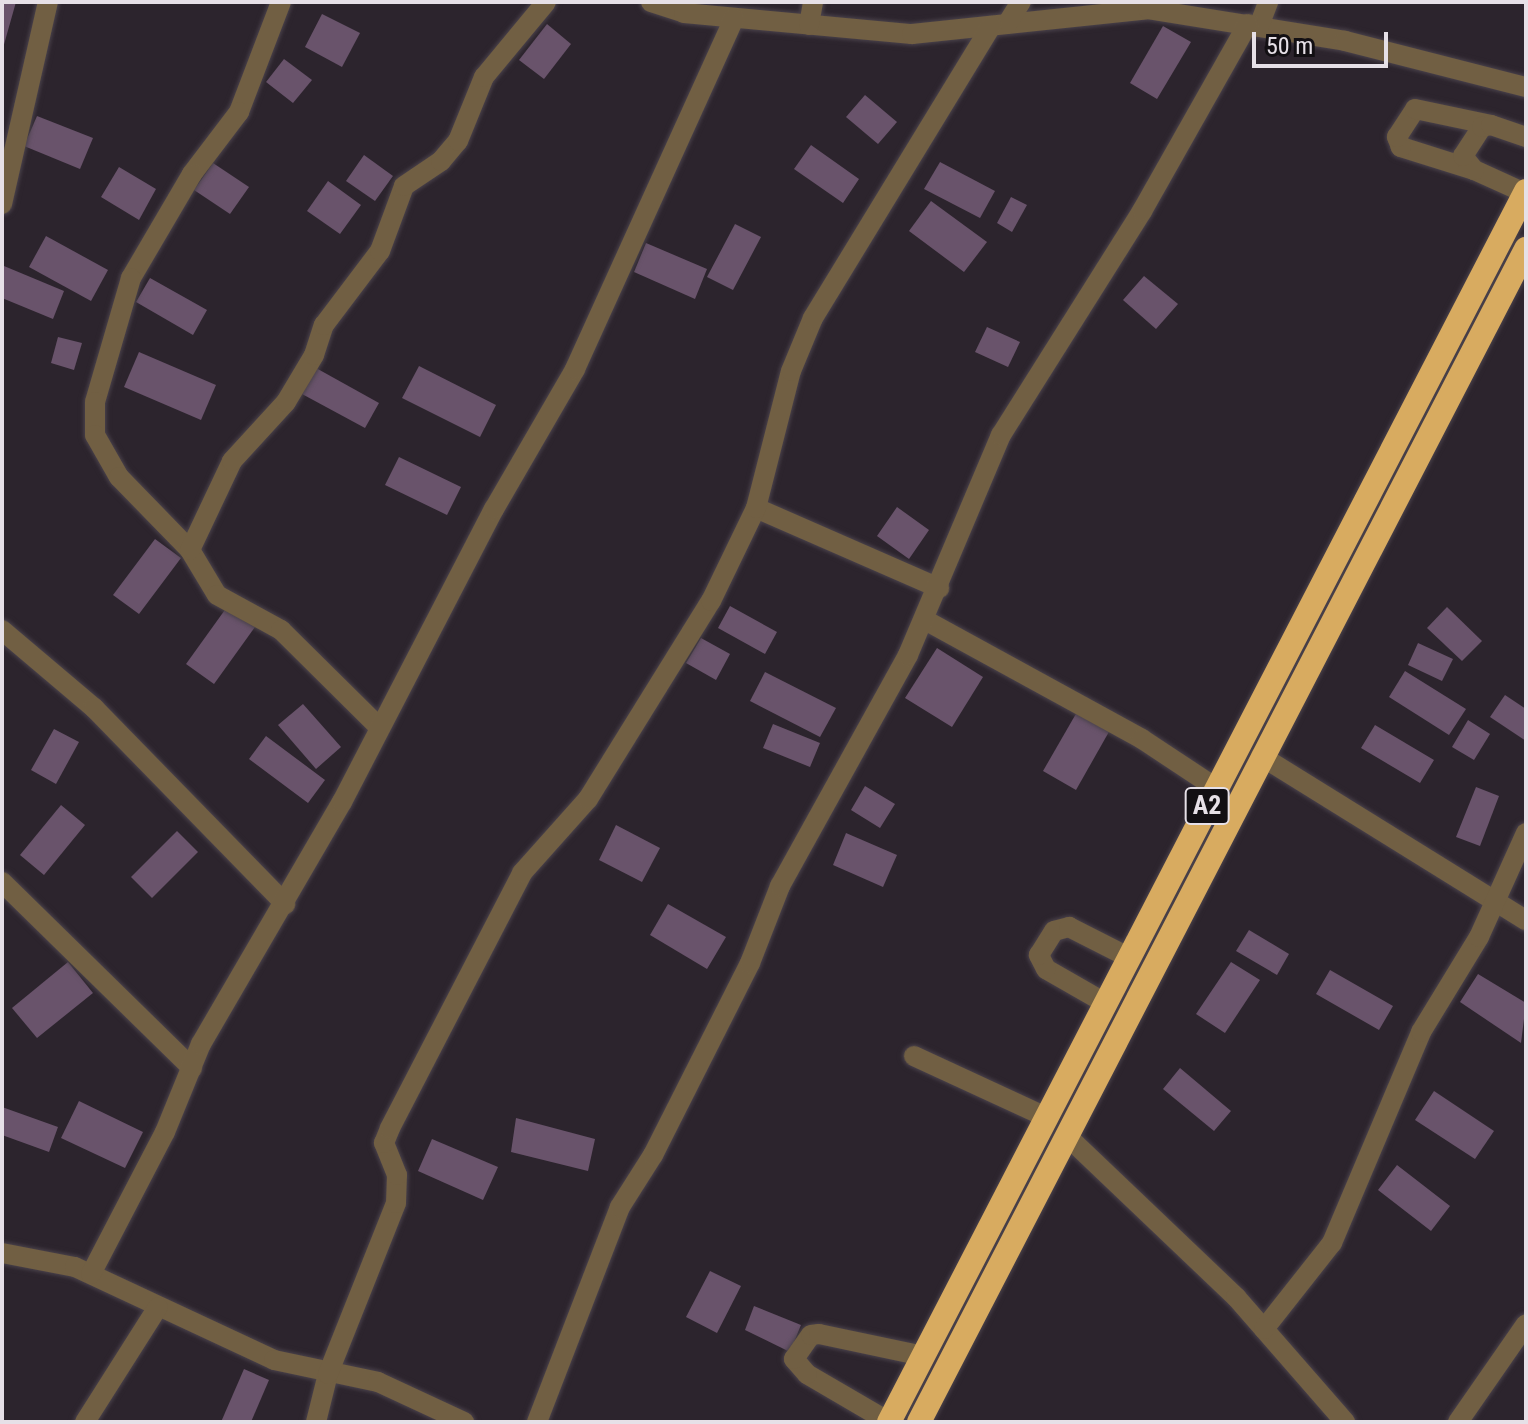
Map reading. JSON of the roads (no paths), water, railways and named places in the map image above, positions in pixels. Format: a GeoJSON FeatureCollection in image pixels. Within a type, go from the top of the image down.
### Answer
{"type":"FeatureCollection","features":[{"type":"Feature","properties":{"kind":"highway","name":"A2"},"geometry":{"type":"LineString","coordinates":[[889,1422],[1525,192]]}},
{"type":"Feature","properties":{"kind":"highway","name":"A2"},"geometry":{"type":"LineString","coordinates":[[919,1422],[1069,1138],[1261,756],[1526,249]]}},
{"type":"Feature","properties":{"kind":"street"},"geometry":{"type":"LineString","coordinates":[[2,204],[48,2]]}},
{"type":"Feature","properties":{"kind":"street"},"geometry":{"type":"LineString","coordinates":[[281,2],[239,112],[192,174],[131,278],[92,416],[101,453],[190,550],[217,595],[281,630],[379,727]]}},
{"type":"Feature","properties":{"kind":"street"},"geometry":{"type":"LineString","coordinates":[[190,550],[225,473],[286,402],[314,355],[324,325],[380,251],[404,186],[441,161],[458,141],[484,77],[546,2]]}},
{"type":"Feature","properties":{"kind":"street"},"geometry":{"type":"LineString","coordinates":[[651,2],[684,13],[912,34],[1148,6],[1345,41],[1526,87]]}},
{"type":"Feature","properties":{"kind":"street"},"geometry":{"type":"LineString","coordinates":[[809,25],[813,2]]}},
{"type":"Feature","properties":{"kind":"street"},"geometry":{"type":"LineString","coordinates":[[316,1422],[328,1374],[396,1203],[397,1175],[384,1143],[390,1128],[522,873],[588,799],[671,670],[756,508],[791,371],[813,318],[999,25],[1021,2]]}},
{"type":"Feature","properties":{"kind":"street"},"geometry":{"type":"LineString","coordinates":[[539,1421],[620,1207],[653,1155],[750,963],[780,886],[925,620],[1001,435],[1142,211],[1268,2]]}},
{"type":"Feature","properties":{"kind":"street"},"geometry":{"type":"LineString","coordinates":[[91,1274],[201,1044],[285,904],[494,509],[575,369],[734,18]]}},
{"type":"Feature","properties":{"kind":"street"},"geometry":{"type":"LineString","coordinates":[[1525,192],[1474,170],[1401,147],[1397,137],[1405,117],[1415,109],[1491,125],[1526,137]]}},
{"type":"Feature","properties":{"kind":"street"},"geometry":{"type":"LineString","coordinates":[[1474,170],[1463,156],[1471,136],[1491,125]]}},
{"type":"Feature","properties":{"kind":"street"},"geometry":{"type":"LineString","coordinates":[[756,508],[939,588]]}},
{"type":"Feature","properties":{"kind":"street"},"geometry":{"type":"LineString","coordinates":[[925,620],[1142,739],[1216,788]]}},
{"type":"Feature","properties":{"kind":"street"},"geometry":{"type":"LineString","coordinates":[[2,630],[94,708],[285,904]]}},
{"type":"Feature","properties":{"kind":"street"},"geometry":{"type":"LineString","coordinates":[[1261,756],[1526,920]]}},
{"type":"Feature","properties":{"kind":"street"},"geometry":{"type":"LineString","coordinates":[[1264,1329],[1332,1243],[1421,1032],[1465,963],[1526,833]]}},
{"type":"Feature","properties":{"kind":"street"},"geometry":{"type":"LineString","coordinates":[[2,882],[192,1068]]}},
{"type":"Feature","properties":{"kind":"street"},"geometry":{"type":"LineString","coordinates":[[1107,1004],[1046,969],[1039,955],[1054,931],[1069,927],[1130,958]]}},
{"type":"Feature","properties":{"kind":"street"},"geometry":{"type":"LineString","coordinates":[[914,1056],[1048,1118]]}},
{"type":"Feature","properties":{"kind":"street"},"geometry":{"type":"LineString","coordinates":[[1069,1138],[1264,1329],[1345,1422]]}},
{"type":"Feature","properties":{"kind":"street"},"geometry":{"type":"LineString","coordinates":[[2,1253],[48,1259],[91,1274],[274,1360],[328,1374],[378,1382],[464,1422]]}},
{"type":"Feature","properties":{"kind":"street"},"geometry":{"type":"LineString","coordinates":[[85,1422],[158,1307]]}},
{"type":"Feature","properties":{"kind":"street"},"geometry":{"type":"LineString","coordinates":[[1461,1421],[1526,1324]]}},
{"type":"Feature","properties":{"kind":"street"},"geometry":{"type":"LineString","coordinates":[[889,1422],[807,1374],[794,1359],[811,1335],[819,1334],[923,1356]]}}]}
